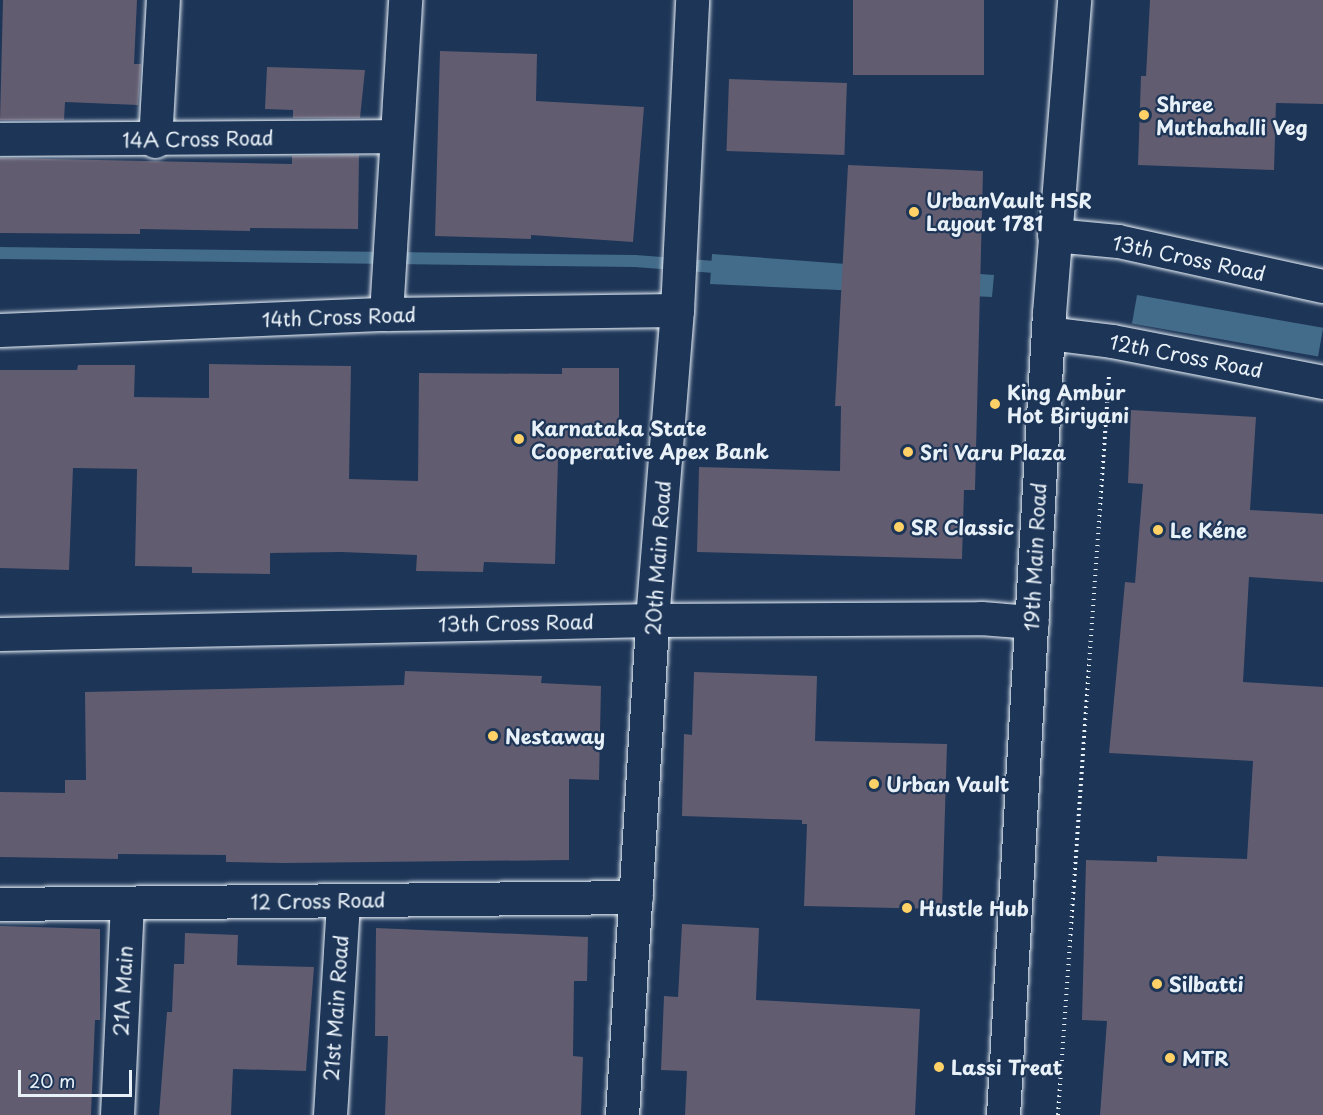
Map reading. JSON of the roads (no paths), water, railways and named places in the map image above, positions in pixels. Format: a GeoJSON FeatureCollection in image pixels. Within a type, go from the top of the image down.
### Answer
{"type":"FeatureCollection","features":[{"type":"Feature","properties":{"kind":"street"},"geometry":{"type":"LineString","coordinates":[[155,141],[163,0]]}},
{"type":"Feature","properties":{"kind":"street"},"geometry":{"type":"LineString","coordinates":[[386,315],[405,0]]}},
{"type":"Feature","properties":{"kind":"street","name":"20th Main Road"},"geometry":{"type":"LineString","coordinates":[[622,1115],[652,620],[677,310],[692,0]]}},
{"type":"Feature","properties":{"kind":"street","name":"19th Main Road"},"geometry":{"type":"LineString","coordinates":[[1003,1115],[1048,323],[1074,0]]}},
{"type":"Feature","properties":{"kind":"street","name":"14A Cross Road"},"geometry":{"type":"LineString","coordinates":[[0,139],[155,141],[396,136]]}},
{"type":"Feature","properties":{"kind":"street","name":"13th Cross Road"},"geometry":{"type":"LineString","coordinates":[[1054,235],[1118,241],[1323,286]]}},
{"type":"Feature","properties":{"kind":"street","name":"14th Cross Road"},"geometry":{"type":"LineString","coordinates":[[0,330],[386,315],[677,310]]}},
{"type":"Feature","properties":{"kind":"street","name":"12th Cross Road"},"geometry":{"type":"LineString","coordinates":[[1048,323],[1112,341],[1323,382]]}},
{"type":"Feature","properties":{"kind":"street","name":"13th Cross Road"},"geometry":{"type":"LineString","coordinates":[[0,634],[652,620],[981,618],[1032,622]]}},
{"type":"Feature","properties":{"kind":"street","name":"12 Cross Road"},"geometry":{"type":"LineString","coordinates":[[0,904],[636,897]]}},
{"type":"Feature","properties":{"kind":"street","name":"21st Main Road"},"geometry":{"type":"LineString","coordinates":[[330,1115],[343,900]]}},
{"type":"Feature","properties":{"kind":"street","name":"21A Main"},"geometry":{"type":"LineString","coordinates":[[117,1115],[127,903]]}},
{"type":"Feature","properties":{"kind":"water"},"geometry":{"type":"Polygon","coordinates":[[[712,254],[994,275],[992,297],[710,284],[712,254]]]}},
{"type":"Feature","properties":{"kind":"water"},"geometry":{"type":"Polygon","coordinates":[[[1137,295],[1323,328],[1318,356],[1132,324],[1137,295]]]}},
{"type":"Feature","properties":{"kind":"waterway"},"geometry":{"type":"LineString","coordinates":[[0,253],[635,261],[728,268]]}},
{"type":"Feature","properties":{"kind":"place","name":"Shree Muthahalli Veg"},"geometry":{"type":"Point","coordinates":[1144,115]}},
{"type":"Feature","properties":{"kind":"place","name":"UrbanVault HSR Layout 1781"},"geometry":{"type":"Point","coordinates":[914,212]}},
{"type":"Feature","properties":{"kind":"place","name":"King Ambur Hot Biriyani"},"geometry":{"type":"Point","coordinates":[995,404]}},
{"type":"Feature","properties":{"kind":"place","name":"Karnataka State Cooperative Apex Bank"},"geometry":{"type":"Point","coordinates":[519,439]}},
{"type":"Feature","properties":{"kind":"place","name":"Sri Varu Plaza"},"geometry":{"type":"Point","coordinates":[908,452]}},
{"type":"Feature","properties":{"kind":"place","name":"SR Classic"},"geometry":{"type":"Point","coordinates":[899,527]}},
{"type":"Feature","properties":{"kind":"place","name":"Le Kéne"},"geometry":{"type":"Point","coordinates":[1158,530]}},
{"type":"Feature","properties":{"kind":"place","name":"Nestaway"},"geometry":{"type":"Point","coordinates":[493,736]}},
{"type":"Feature","properties":{"kind":"place","name":"Urban Vault"},"geometry":{"type":"Point","coordinates":[874,784]}},
{"type":"Feature","properties":{"kind":"place","name":"Hustle Hub"},"geometry":{"type":"Point","coordinates":[907,908]}},
{"type":"Feature","properties":{"kind":"place","name":"Silbatti"},"geometry":{"type":"Point","coordinates":[1157,984]}},
{"type":"Feature","properties":{"kind":"place","name":"MTR"},"geometry":{"type":"Point","coordinates":[1170,1058]}},
{"type":"Feature","properties":{"kind":"place","name":"Lassi Treat"},"geometry":{"type":"Point","coordinates":[939,1067]}}]}
